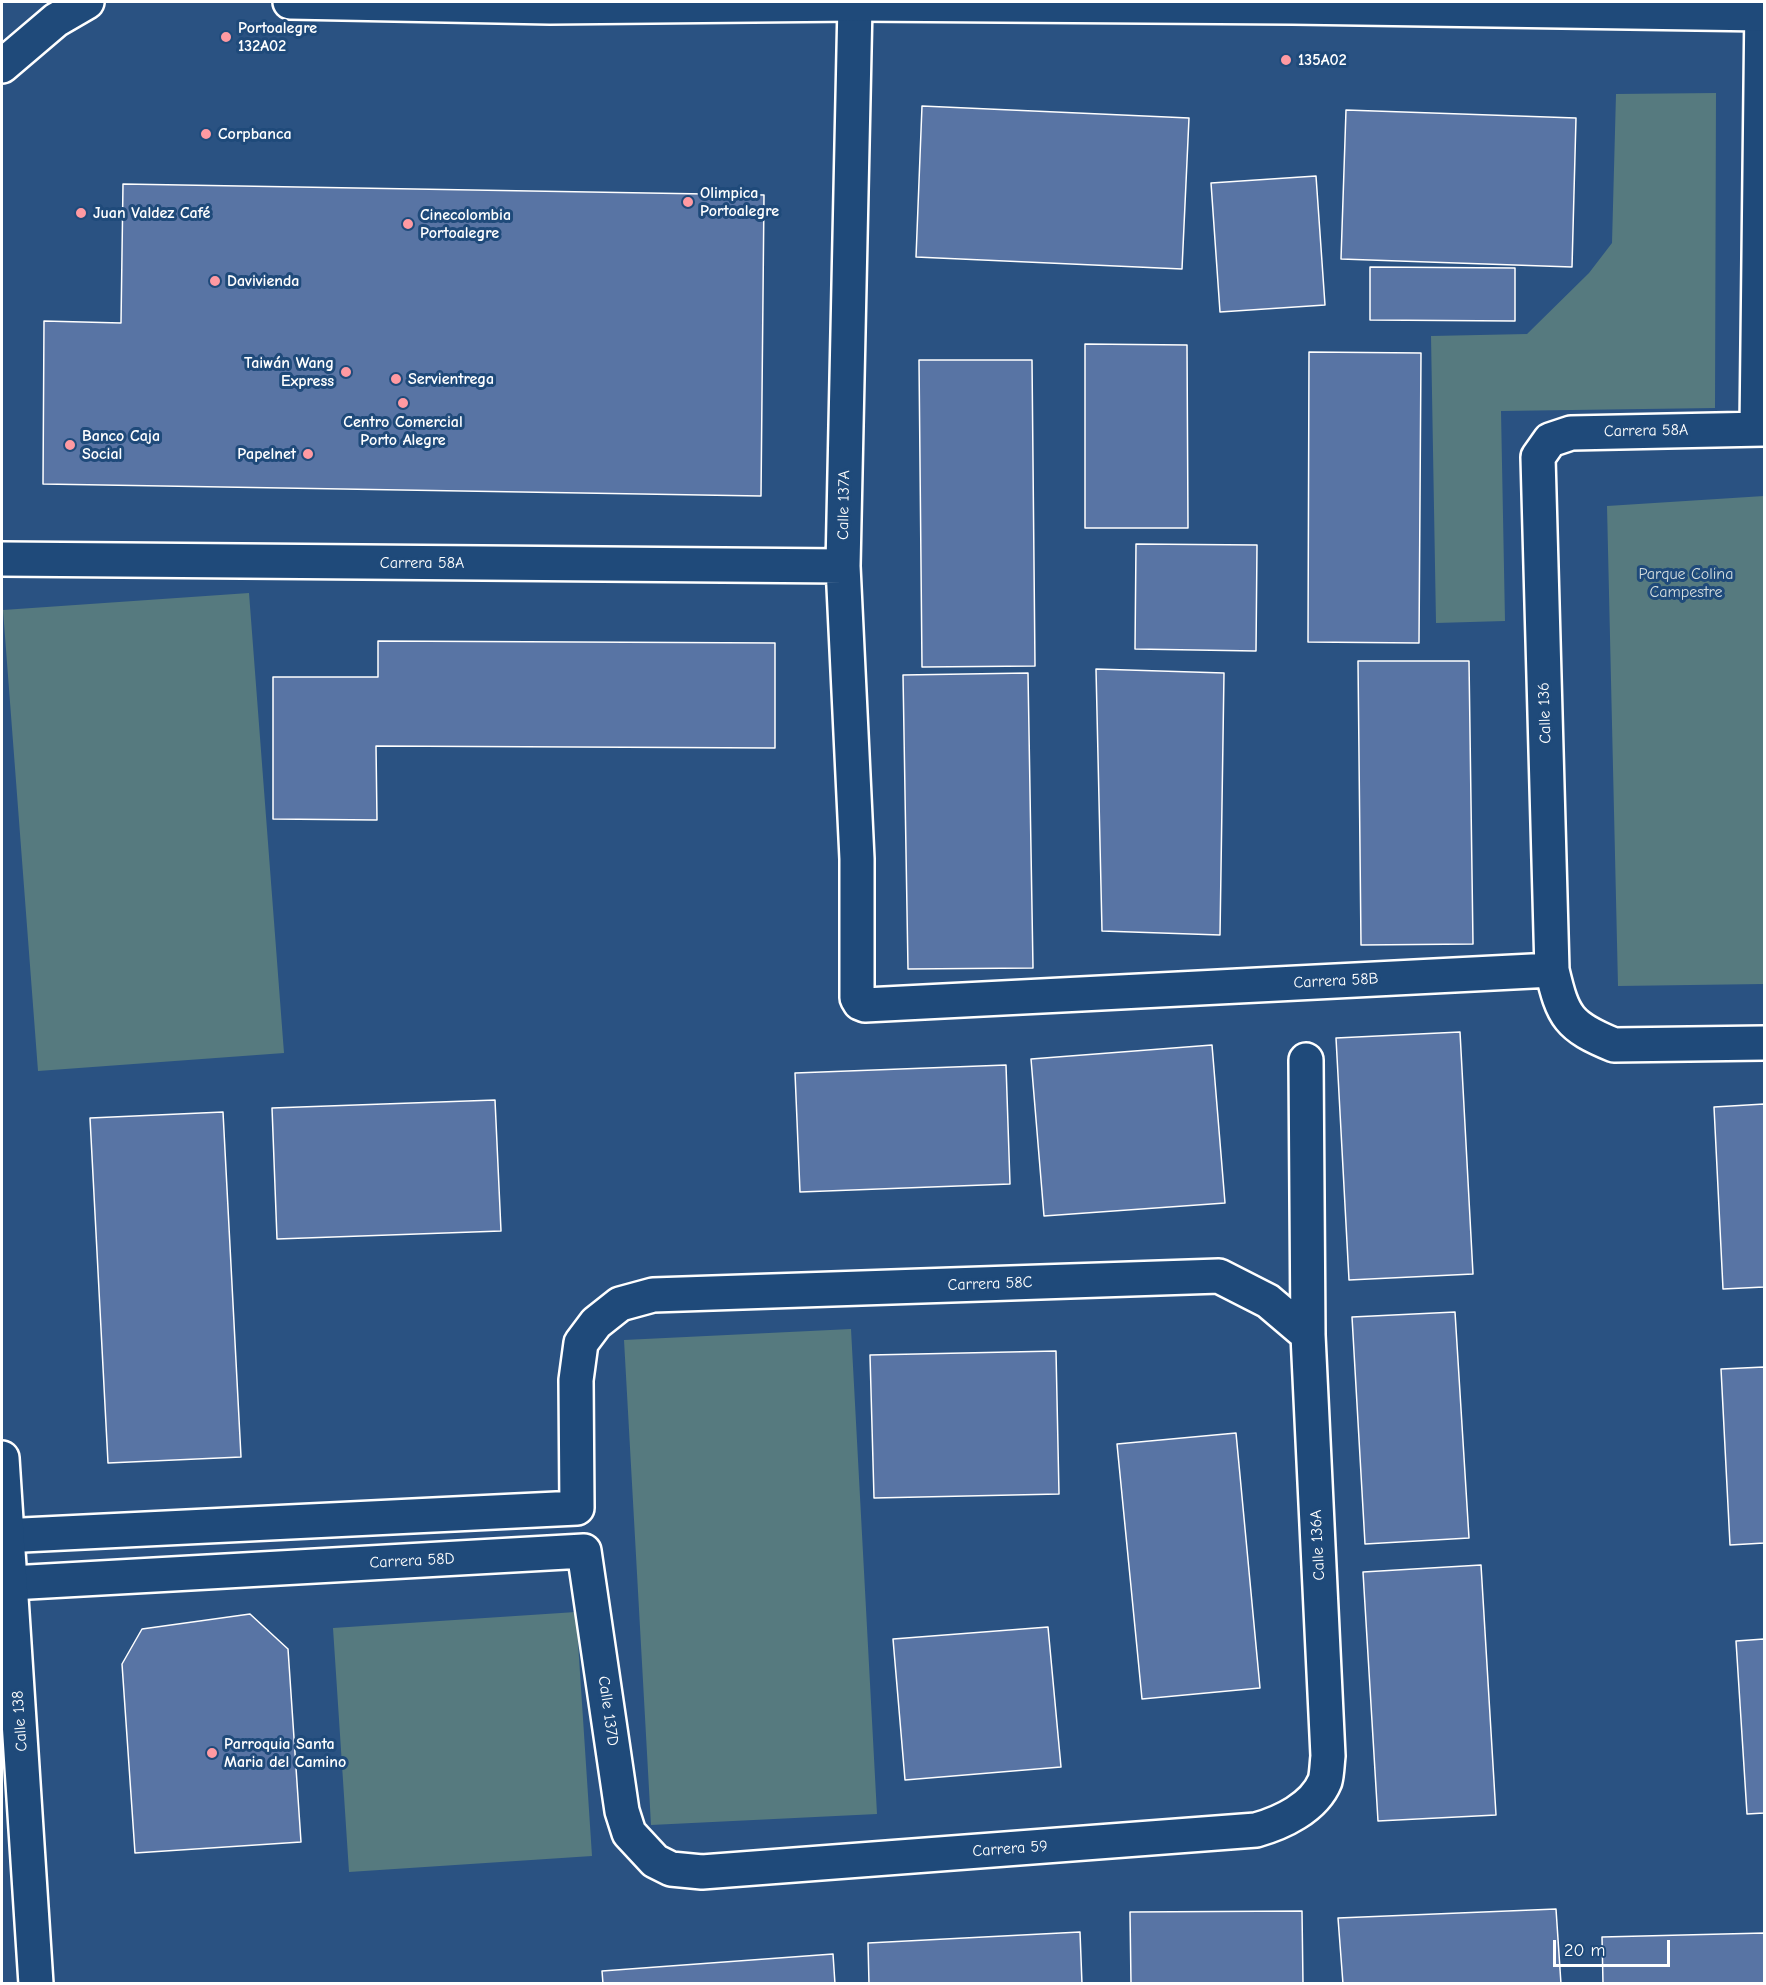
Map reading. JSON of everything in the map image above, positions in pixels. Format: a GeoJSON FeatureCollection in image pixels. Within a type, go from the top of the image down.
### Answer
{"type":"FeatureCollection","features":[{"type":"Feature","properties":{"kind":"street"},"geometry":{"type":"LineString","coordinates":[[2,66],[56,20],[87,2]]}},
{"type":"Feature","properties":{"kind":"street"},"geometry":{"type":"LineString","coordinates":[[290,2],[550,7],[856,3],[1763,10],[1761,429]]}},
{"type":"Feature","properties":{"kind":"street","name":"Calle 137A"},"geometry":{"type":"LineString","coordinates":[[856,3],[843,566],[857,859],[857,998],[865,1005]]}},
{"type":"Feature","properties":{"kind":"street","name":"Carrera 58A"},"geometry":{"type":"LineString","coordinates":[[1538,457],[1550,440],[1571,433],[1761,429]]}},
{"type":"Feature","properties":{"kind":"street","name":"Calle 136"},"geometry":{"type":"LineString","coordinates":[[1538,457],[1552,970]]}},
{"type":"Feature","properties":{"kind":"street","name":"Carrera 58A"},"geometry":{"type":"LineString","coordinates":[[2,559],[843,566]]}},
{"type":"Feature","properties":{"kind":"street"},"geometry":{"type":"LineString","coordinates":[[1552,970],[1560,1004],[1573,1022],[1592,1036],[1614,1045],[1764,1043]]}},
{"type":"Feature","properties":{"kind":"street","name":"Carrera 58B"},"geometry":{"type":"LineString","coordinates":[[865,1005],[1552,970]]}},
{"type":"Feature","properties":{"kind":"street","name":"Calle 136A"},"geometry":{"type":"LineString","coordinates":[[1306,1060],[1308,1335],[1328,1756]]}},
{"type":"Feature","properties":{"kind":"street","name":"Carrera 58C"},"geometry":{"type":"LineString","coordinates":[[238,1525],[577,1508],[576,1380],[581,1343],[596,1323],[620,1304],[653,1295],[1219,1276],[1268,1300],[1308,1335]]}},
{"type":"Feature","properties":{"kind":"street","name":"Calle 138"},"geometry":{"type":"LineString","coordinates":[[2,1458],[4,1536],[11,1584],[36,1983]]}},
{"type":"Feature","properties":{"kind":"street"},"geometry":{"type":"LineString","coordinates":[[4,1536],[238,1525],[241,1571]]}},
{"type":"Feature","properties":{"kind":"street","name":"Carrera 58D"},"geometry":{"type":"LineString","coordinates":[[11,1584],[584,1551]]}},
{"type":"Feature","properties":{"kind":"street","name":"Calle 137D"},"geometry":{"type":"LineString","coordinates":[[584,1551],[622,1811],[630,1833],[655,1861]]}},
{"type":"Feature","properties":{"kind":"street","name":"Carrera 59"},"geometry":{"type":"LineString","coordinates":[[655,1861],[671,1869],[702,1872],[1256,1830],[1278,1823],[1297,1813],[1312,1798],[1325,1780],[1328,1756]]}},
{"type":"Feature","properties":{"kind":"green space"},"geometry":{"type":"Polygon","coordinates":[[[1716,93],[1715,408],[1501,411],[1505,621],[1436,623],[1431,336],[1527,334],[1589,273],[1612,243],[1616,94],[1716,93]]]}},
{"type":"Feature","properties":{"kind":"green space","name":"Parque Colina Campestre"},"geometry":{"type":"Polygon","coordinates":[[[1764,496],[1764,984],[1618,986],[1607,506],[1764,496]]]}},
{"type":"Feature","properties":{"kind":"green space"},"geometry":{"type":"Polygon","coordinates":[[[249,593],[284,1053],[38,1071],[3,610],[249,593]]]}},
{"type":"Feature","properties":{"kind":"green space"},"geometry":{"type":"Polygon","coordinates":[[[851,1329],[877,1814],[651,1825],[624,1340],[851,1329]]]}},
{"type":"Feature","properties":{"kind":"green space"},"geometry":{"type":"Polygon","coordinates":[[[576,1612],[592,1856],[349,1872],[333,1628],[576,1612]]]}},
{"type":"Feature","properties":{"kind":"building"},"geometry":{"type":"Polygon","coordinates":[[[922,106],[1189,118],[1182,269],[916,257],[922,106]]]}},
{"type":"Feature","properties":{"kind":"building"},"geometry":{"type":"Polygon","coordinates":[[[1346,110],[1576,118],[1572,267],[1341,259],[1346,110]]]}},
{"type":"Feature","properties":{"kind":"building"},"geometry":{"type":"Polygon","coordinates":[[[1316,176],[1325,305],[1220,312],[1211,183],[1316,176]]]}},
{"type":"Feature","properties":{"kind":"building","name":"Centro Comercial Porto Alegre"},"geometry":{"type":"Polygon","coordinates":[[[123,184],[764,195],[761,496],[43,484],[44,321],[121,323],[123,184]]]}},
{"type":"Feature","properties":{"kind":"building"},"geometry":{"type":"Polygon","coordinates":[[[1370,267],[1515,268],[1515,321],[1370,320],[1370,267]]]}},
{"type":"Feature","properties":{"kind":"building"},"geometry":{"type":"Polygon","coordinates":[[[1085,344],[1187,345],[1188,528],[1085,528],[1085,344]]]}},
{"type":"Feature","properties":{"kind":"building"},"geometry":{"type":"Polygon","coordinates":[[[1309,352],[1421,353],[1419,643],[1308,642],[1309,352]]]}},
{"type":"Feature","properties":{"kind":"building"},"geometry":{"type":"Polygon","coordinates":[[[919,360],[1032,360],[1035,666],[922,667],[919,360]]]}},
{"type":"Feature","properties":{"kind":"building"},"geometry":{"type":"Polygon","coordinates":[[[1136,544],[1257,545],[1256,651],[1135,649],[1136,544]]]}},
{"type":"Feature","properties":{"kind":"building"},"geometry":{"type":"Polygon","coordinates":[[[378,641],[775,643],[775,748],[376,746],[377,820],[273,819],[273,677],[378,677],[378,641]]]}},
{"type":"Feature","properties":{"kind":"building"},"geometry":{"type":"Polygon","coordinates":[[[1358,661],[1469,661],[1473,944],[1361,945],[1358,661]]]}},
{"type":"Feature","properties":{"kind":"building"},"geometry":{"type":"Polygon","coordinates":[[[1096,669],[1224,673],[1220,935],[1102,931],[1096,669]]]}},
{"type":"Feature","properties":{"kind":"building"},"geometry":{"type":"Polygon","coordinates":[[[1028,673],[1033,968],[908,969],[903,675],[1028,673]]]}},
{"type":"Feature","properties":{"kind":"building"},"geometry":{"type":"Polygon","coordinates":[[[1460,1032],[1473,1274],[1349,1280],[1336,1038],[1460,1032]]]}},
{"type":"Feature","properties":{"kind":"building"},"geometry":{"type":"Polygon","coordinates":[[[1212,1045],[1225,1203],[1044,1216],[1031,1059],[1212,1045]]]}},
{"type":"Feature","properties":{"kind":"building"},"geometry":{"type":"Polygon","coordinates":[[[1006,1065],[1010,1184],[800,1192],[795,1073],[1006,1065]]]}},
{"type":"Feature","properties":{"kind":"building"},"geometry":{"type":"Polygon","coordinates":[[[495,1100],[501,1231],[277,1239],[272,1108],[495,1100]]]}},
{"type":"Feature","properties":{"kind":"building"},"geometry":{"type":"Polygon","coordinates":[[[1764,1104],[1764,1287],[1723,1289],[1714,1107],[1764,1104]]]}},
{"type":"Feature","properties":{"kind":"building"},"geometry":{"type":"Polygon","coordinates":[[[223,1112],[241,1457],[108,1463],[90,1118],[223,1112]]]}},
{"type":"Feature","properties":{"kind":"building"},"geometry":{"type":"Polygon","coordinates":[[[1455,1312],[1469,1538],[1365,1544],[1352,1317],[1455,1312]]]}},
{"type":"Feature","properties":{"kind":"building"},"geometry":{"type":"Polygon","coordinates":[[[1056,1351],[1059,1494],[874,1498],[870,1355],[1056,1351]]]}},
{"type":"Feature","properties":{"kind":"building"},"geometry":{"type":"Polygon","coordinates":[[[1764,1367],[1764,1543],[1730,1545],[1721,1369],[1764,1367]]]}},
{"type":"Feature","properties":{"kind":"building"},"geometry":{"type":"Polygon","coordinates":[[[1236,1433],[1260,1688],[1142,1699],[1117,1444],[1236,1433]]]}},
{"type":"Feature","properties":{"kind":"building"},"geometry":{"type":"Polygon","coordinates":[[[1481,1565],[1496,1815],[1378,1821],[1363,1572],[1481,1565]]]}},
{"type":"Feature","properties":{"kind":"building","name":"Parroquia Santa Maria del Camino"},"geometry":{"type":"Polygon","coordinates":[[[250,1614],[288,1649],[301,1842],[135,1853],[122,1664],[142,1629],[250,1614]]]}},
{"type":"Feature","properties":{"kind":"building"},"geometry":{"type":"Polygon","coordinates":[[[1048,1627],[1061,1767],[905,1780],[893,1639],[1048,1627]]]}},
{"type":"Feature","properties":{"kind":"building"},"geometry":{"type":"Polygon","coordinates":[[[1764,1639],[1764,1813],[1747,1814],[1736,1641],[1764,1639]]]}},
{"type":"Feature","properties":{"kind":"building"},"geometry":{"type":"Polygon","coordinates":[[[1556,1909],[1561,1984],[1343,1984],[1338,1918],[1556,1909]]]}},
{"type":"Feature","properties":{"kind":"building"},"geometry":{"type":"Polygon","coordinates":[[[1302,1911],[1303,1984],[1131,1984],[1130,1912],[1302,1911]]]}},
{"type":"Feature","properties":{"kind":"building"},"geometry":{"type":"Polygon","coordinates":[[[1080,1932],[1082,1984],[869,1984],[868,1943],[1080,1932]]]}},
{"type":"Feature","properties":{"kind":"building"},"geometry":{"type":"Polygon","coordinates":[[[1764,1933],[1764,1984],[1603,1984],[1602,1937],[1764,1933]]]}},
{"type":"Feature","properties":{"kind":"building"},"geometry":{"type":"Polygon","coordinates":[[[833,1954],[835,1984],[603,1984],[602,1971],[833,1954]]]}},
{"type":"Feature","properties":{"kind":"place","name":"Portoalegre 132A02"},"geometry":{"type":"Point","coordinates":[226,37]}},
{"type":"Feature","properties":{"kind":"place","name":"135A02"},"geometry":{"type":"Point","coordinates":[1286,60]}},
{"type":"Feature","properties":{"kind":"place","name":"Corpbanca"},"geometry":{"type":"Point","coordinates":[206,134]}},
{"type":"Feature","properties":{"kind":"place","name":"Olimpica Portoalegre"},"geometry":{"type":"Point","coordinates":[688,202]}},
{"type":"Feature","properties":{"kind":"place","name":"Juan Valdez Café"},"geometry":{"type":"Point","coordinates":[81,213]}},
{"type":"Feature","properties":{"kind":"place","name":"Cinecolombia Portoalegre"},"geometry":{"type":"Point","coordinates":[408,224]}},
{"type":"Feature","properties":{"kind":"place","name":"Davivienda"},"geometry":{"type":"Point","coordinates":[215,281]}},
{"type":"Feature","properties":{"kind":"place","name":"Taiwán Wang Express"},"geometry":{"type":"Point","coordinates":[346,372]}},
{"type":"Feature","properties":{"kind":"place","name":"Servientrega"},"geometry":{"type":"Point","coordinates":[396,379]}},
{"type":"Feature","properties":{"kind":"place","name":"Centro Comercial Porto Alegre"},"geometry":{"type":"Point","coordinates":[403,403]}},
{"type":"Feature","properties":{"kind":"place","name":"Banco Caja Social"},"geometry":{"type":"Point","coordinates":[70,445]}},
{"type":"Feature","properties":{"kind":"place","name":"Papelnet"},"geometry":{"type":"Point","coordinates":[308,454]}},
{"type":"Feature","properties":{"kind":"place","name":"Parroquia Santa Maria del Camino"},"geometry":{"type":"Point","coordinates":[212,1753]}}]}
